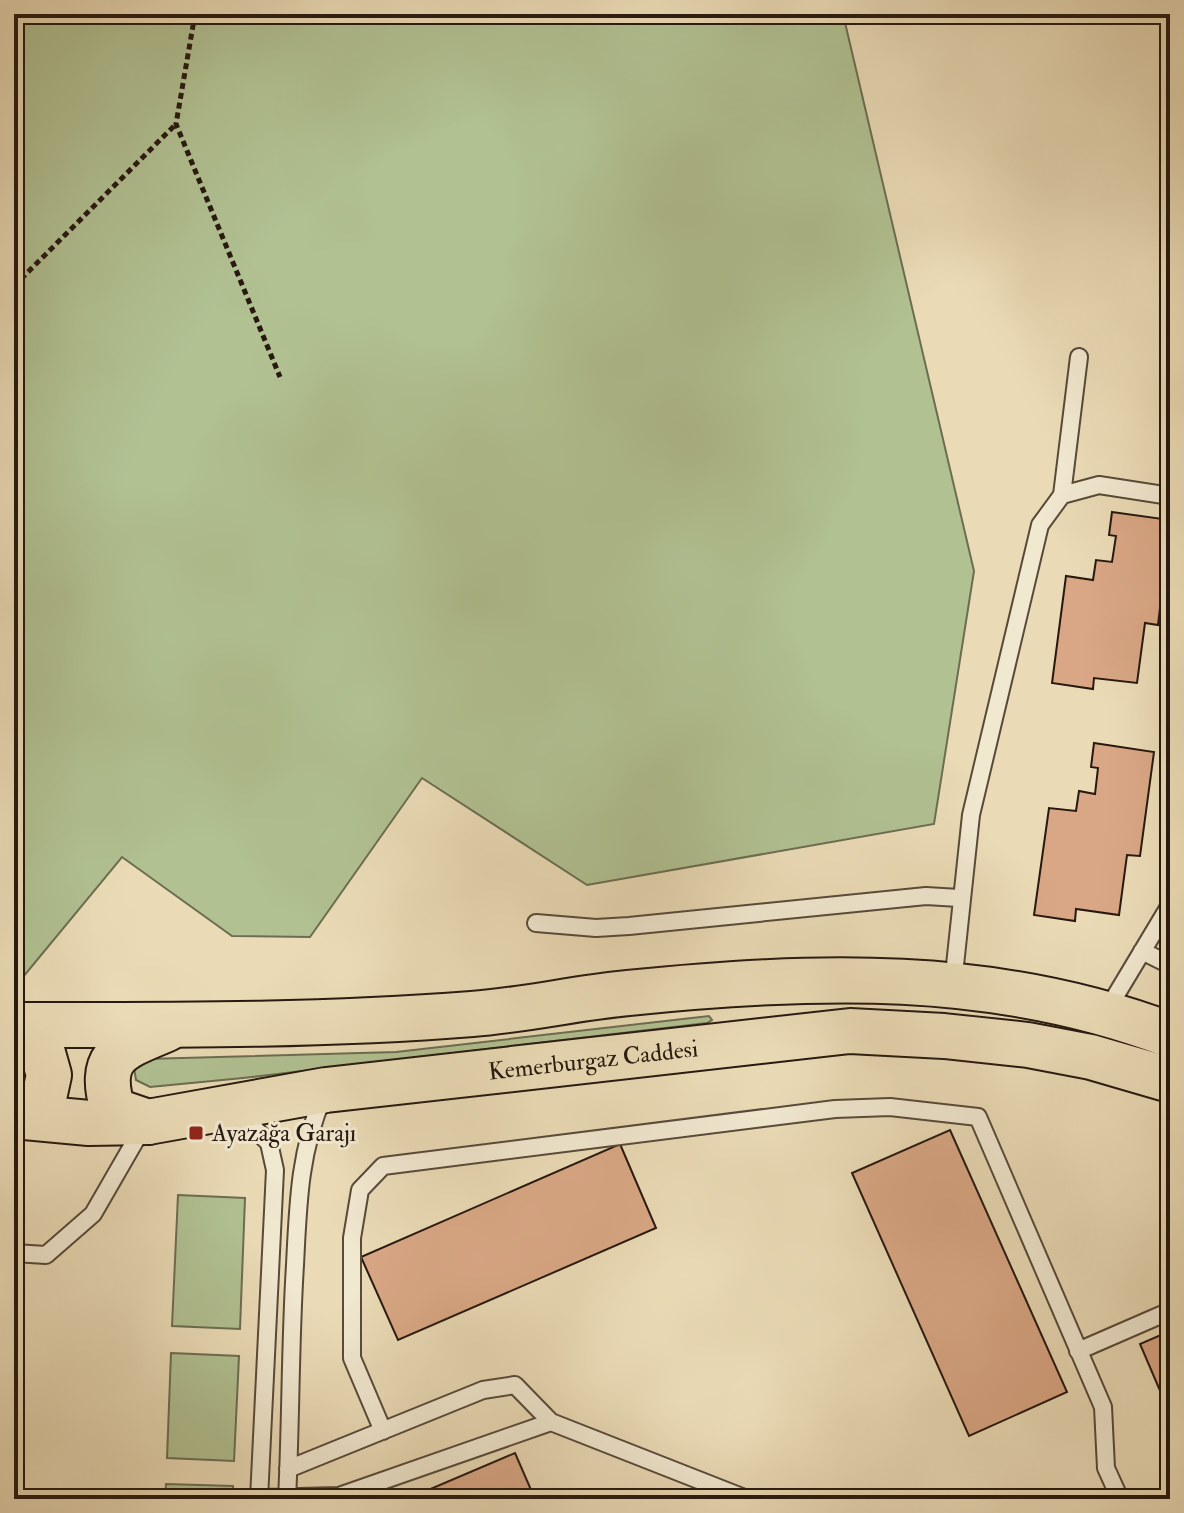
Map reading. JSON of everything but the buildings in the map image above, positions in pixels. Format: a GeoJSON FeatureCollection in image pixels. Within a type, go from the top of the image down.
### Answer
{"type":"FeatureCollection","features":[{"type":"Feature","properties":{"kind":"main road"},"geometry":{"type":"LineString","coordinates":[[14,1027],[376,1022],[765,982],[903,979],[1037,997],[1106,1012],[1170,1035]]}},
{"type":"Feature","properties":{"kind":"main road"},"geometry":{"type":"LineString","coordinates":[[148,1122],[113,1110],[105,1085],[111,1060],[121,1048],[176,1025]]}},
{"type":"Feature","properties":{"kind":"main road"},"geometry":{"type":"LineString","coordinates":[[14,1027],[42,1050],[49,1075],[44,1098],[15,1116]]}},
{"type":"Feature","properties":{"kind":"main road","name":"Kemerburgaz Caddesi"},"geometry":{"type":"LineString","coordinates":[[15,1116],[89,1123],[148,1122],[326,1090],[850,1031],[1028,1045],[1091,1057],[1170,1080]]}},
{"type":"Feature","properties":{"kind":"lane"},"geometry":{"type":"LineString","coordinates":[[952,985],[959,898],[971,815],[1040,525],[1062,495],[1079,357]]}},
{"type":"Feature","properties":{"kind":"lane"},"geometry":{"type":"LineString","coordinates":[[1062,495],[1099,485],[1170,496]]}},
{"type":"Feature","properties":{"kind":"lane"},"geometry":{"type":"LineString","coordinates":[[536,923],[596,928],[926,896],[959,898]]}},
{"type":"Feature","properties":{"kind":"lane"},"geometry":{"type":"LineString","coordinates":[[1106,1012],[1170,905]]}},
{"type":"Feature","properties":{"kind":"lane"},"geometry":{"type":"LineString","coordinates":[[1142,951],[1170,965]]}},
{"type":"Feature","properties":{"kind":"lane"},"geometry":{"type":"LineString","coordinates":[[288,1498],[291,1330],[301,1163],[308,1131],[326,1090]]}},
{"type":"Feature","properties":{"kind":"lane"},"geometry":{"type":"LineString","coordinates":[[241,1104],[251,1125],[269,1143],[275,1170],[259,1499],[339,1496],[551,1422]]}},
{"type":"Feature","properties":{"kind":"lane"},"geometry":{"type":"LineString","coordinates":[[383,1431],[352,1358],[352,1238],[360,1190],[383,1166],[835,1109],[890,1107],[978,1117],[1103,1407],[1106,1468],[1120,1499]]}},
{"type":"Feature","properties":{"kind":"lane"},"geometry":{"type":"LineString","coordinates":[[14,1253],[46,1255],[93,1214],[117,1176],[128,1148],[148,1122]]}},
{"type":"Feature","properties":{"kind":"lane"},"geometry":{"type":"LineString","coordinates":[[1078,1351],[1170,1311]]}},
{"type":"Feature","properties":{"kind":"lane"},"geometry":{"type":"LineString","coordinates":[[288,1469],[483,1390],[515,1385],[551,1422],[747,1499]]}},
{"type":"Feature","properties":{"kind":"path"},"geometry":{"type":"LineString","coordinates":[[195,14],[176,124],[280,377]]}},
{"type":"Feature","properties":{"kind":"path"},"geometry":{"type":"LineString","coordinates":[[14,286],[176,124]]}},
{"type":"Feature","properties":{"kind":"green space"},"geometry":{"type":"Polygon","coordinates":[[[14,14],[843,14],[974,571],[934,824],[587,885],[422,778],[310,937],[232,936],[122,857],[14,988],[14,14]]]}},
{"type":"Feature","properties":{"kind":"green space"},"geometry":{"type":"Polygon","coordinates":[[[709,1016],[712,1020],[707,1023],[150,1087],[136,1080],[134,1068],[145,1059],[396,1052],[709,1016]]]}},
{"type":"Feature","properties":{"kind":"green space"},"geometry":{"type":"Polygon","coordinates":[[[178,1195],[245,1198],[240,1329],[172,1326],[178,1195]]]}},
{"type":"Feature","properties":{"kind":"green space"},"geometry":{"type":"Polygon","coordinates":[[[171,1353],[239,1356],[234,1461],[167,1458],[171,1353]]]}},
{"type":"Feature","properties":{"kind":"green space"},"geometry":{"type":"Polygon","coordinates":[[[166,1484],[233,1486],[233,1499],[165,1499],[166,1484]]]}},
{"type":"Feature","properties":{"kind":"place","name":"Ayazağa Garajı"},"geometry":{"type":"Point","coordinates":[196,1133]}}]}
